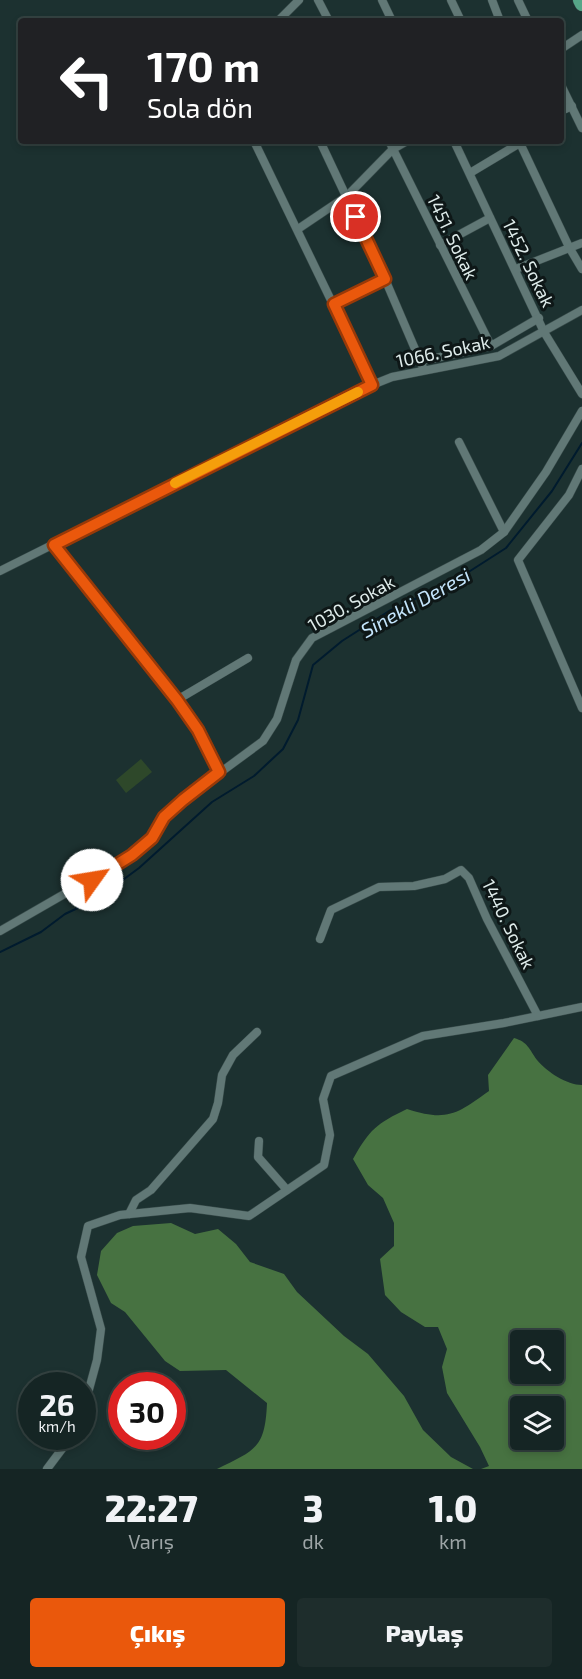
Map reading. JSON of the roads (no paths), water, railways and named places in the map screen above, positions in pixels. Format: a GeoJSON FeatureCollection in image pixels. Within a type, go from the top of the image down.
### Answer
{"type":"FeatureCollection","features":[{"type":"Feature","properties":{"kind":"street"},"geometry":{"type":"LineString","coordinates":[[281,18],[299,0]]}},
{"type":"Feature","properties":{"kind":"street"},"geometry":{"type":"LineString","coordinates":[[318,0],[327,18]]}},
{"type":"Feature","properties":{"kind":"street"},"geometry":{"type":"LineString","coordinates":[[382,0],[391,18]]}},
{"type":"Feature","properties":{"kind":"street"},"geometry":{"type":"LineString","coordinates":[[451,0],[460,18]]}},
{"type":"Feature","properties":{"kind":"street"},"geometry":{"type":"LineString","coordinates":[[492,0],[499,18]]}},
{"type":"Feature","properties":{"kind":"street"},"geometry":{"type":"LineString","coordinates":[[518,0],[527,18]]}},
{"type":"Feature","properties":{"kind":"street"},"geometry":{"type":"LineString","coordinates":[[564,47],[582,35]]}},
{"type":"Feature","properties":{"kind":"street"},"geometry":{"type":"LineString","coordinates":[[564,91],[580,119],[582,128]]}},
{"type":"Feature","properties":{"kind":"street"},"geometry":{"type":"LineString","coordinates":[[564,110],[572,106]]}},
{"type":"Feature","properties":{"kind":"street"},"geometry":{"type":"LineString","coordinates":[[256,144],[372,385]]}},
{"type":"Feature","properties":{"kind":"street"},"geometry":{"type":"LineString","coordinates":[[321,144],[385,279],[424,370]]}},
{"type":"Feature","properties":{"kind":"street","name":"1451. Sokak"},"geometry":{"type":"LineString","coordinates":[[390,144],[491,346]]}},
{"type":"Feature","properties":{"kind":"street"},"geometry":{"type":"LineString","coordinates":[[298,229],[347,196],[393,149],[402,144]]}},
{"type":"Feature","properties":{"kind":"street","name":"1452. Sokak"},"geometry":{"type":"LineString","coordinates":[[456,144],[516,268],[544,332],[582,394]]}},
{"type":"Feature","properties":{"kind":"street"},"geometry":{"type":"LineString","coordinates":[[470,173],[517,144]]}},
{"type":"Feature","properties":{"kind":"street"},"geometry":{"type":"LineString","coordinates":[[521,144],[569,247],[582,269]]}},
{"type":"Feature","properties":{"kind":"street"},"geometry":{"type":"LineString","coordinates":[[440,245],[490,218]]}},
{"type":"Feature","properties":{"kind":"street"},"geometry":{"type":"LineString","coordinates":[[516,268],[582,243]]}},
{"type":"Feature","properties":{"kind":"street"},"geometry":{"type":"LineString","coordinates":[[334,304],[385,279]]}},
{"type":"Feature","properties":{"kind":"street","name":"1066. Sokak"},"geometry":{"type":"LineString","coordinates":[[0,571],[372,385],[392,377],[499,356],[582,310]]}},
{"type":"Feature","properties":{"kind":"street"},"geometry":{"type":"LineString","coordinates":[[422,361],[491,346],[538,318]]}},
{"type":"Feature","properties":{"kind":"street","name":"1030. Sokak"},"geometry":{"type":"LineString","coordinates":[[0,931],[132,855],[152,838],[164,817],[183,800],[263,741],[277,719],[296,660],[312,638],[482,550],[504,532],[546,472],[582,411]]}},
{"type":"Feature","properties":{"kind":"street"},"geometry":{"type":"LineString","coordinates":[[459,442],[504,532]]}},
{"type":"Feature","properties":{"kind":"street"},"geometry":{"type":"LineString","coordinates":[[582,469],[569,495],[518,560],[582,708]]}},
{"type":"Feature","properties":{"kind":"street"},"geometry":{"type":"LineString","coordinates":[[54,545],[177,700],[198,730],[219,772]]}},
{"type":"Feature","properties":{"kind":"street"},"geometry":{"type":"LineString","coordinates":[[177,700],[248,658]]}},
{"type":"Feature","properties":{"kind":"street","name":"1440. Sokak"},"geometry":{"type":"LineString","coordinates":[[320,939],[331,910],[379,887],[414,886],[445,879],[461,870],[469,878],[487,919],[538,1016]]}},
{"type":"Feature","properties":{"kind":"street"},"geometry":{"type":"LineString","coordinates":[[94,1372],[101,1329],[81,1257],[88,1226],[120,1215],[190,1208],[249,1216],[324,1165],[330,1135],[323,1099],[331,1076],[423,1036],[582,1007]]}},
{"type":"Feature","properties":{"kind":"street"},"geometry":{"type":"LineString","coordinates":[[129,1214],[136,1200],[151,1190],[213,1119],[222,1075],[233,1055],[257,1032]]}},
{"type":"Feature","properties":{"kind":"street"},"geometry":{"type":"LineString","coordinates":[[259,1141],[258,1157],[287,1190]]}},
{"type":"Feature","properties":{"kind":"street"},"geometry":{"type":"LineString","coordinates":[[47,1469],[61,1450]]}},
{"type":"Feature","properties":{"kind":"waterway","name":"Sinekli Deresi"},"geometry":{"type":"LineString","coordinates":[[0,952],[41,932],[65,914],[97,899],[139,868],[212,802],[254,776],[283,749],[298,720],[313,665],[342,641],[389,611],[456,580],[506,548],[552,491],[582,443]]}}]}
